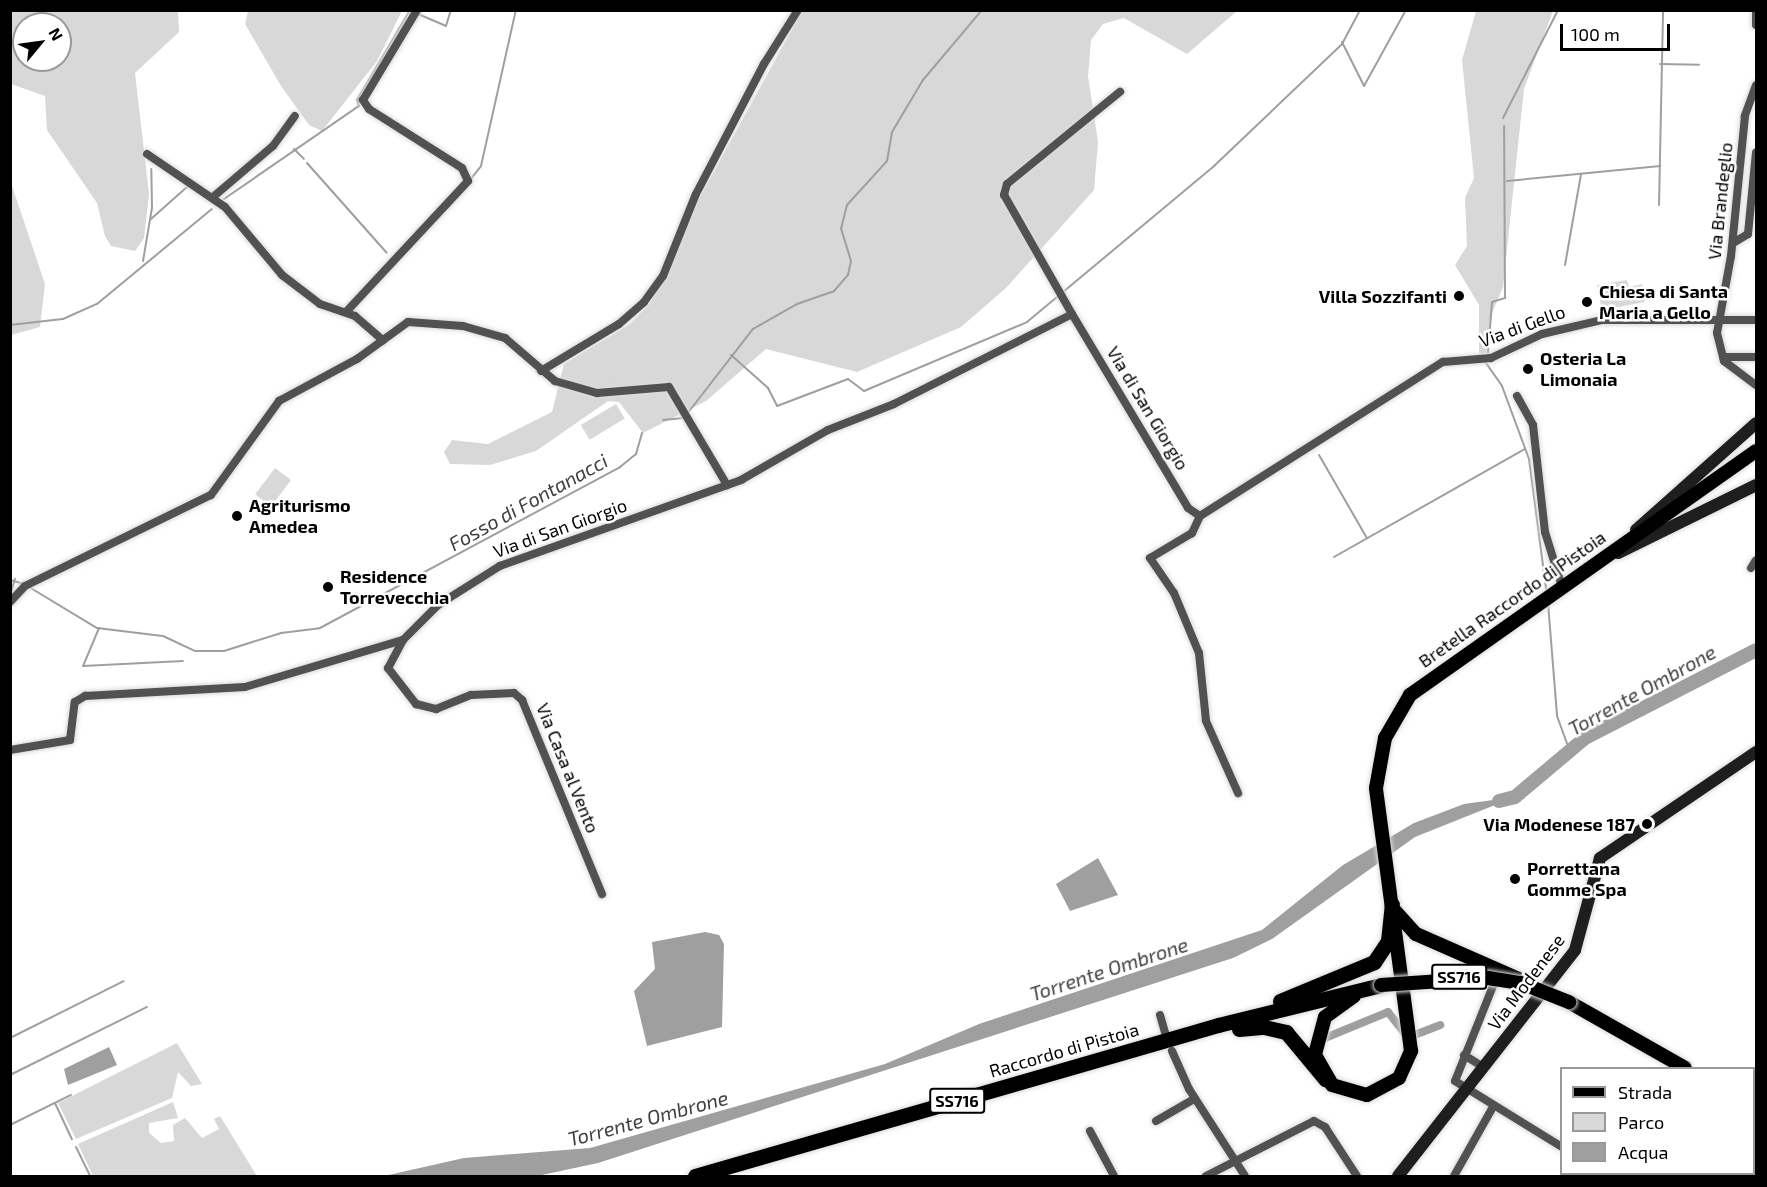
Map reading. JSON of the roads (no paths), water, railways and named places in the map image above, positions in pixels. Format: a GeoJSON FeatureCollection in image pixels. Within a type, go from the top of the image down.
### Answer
{"type":"FeatureCollection","features":[{"type":"Feature","properties":{"kind":"highway"},"geometry":{"type":"LineString","coordinates":[[1223,1028],[1368,966],[1388,941],[1392,904]]}},
{"type":"Feature","properties":{"kind":"highway","name":"Raccordo di Pistoia"},"geometry":{"type":"LineString","coordinates":[[695,1176],[1381,985]]}},
{"type":"Feature","properties":{"kind":"highway"},"geometry":{"type":"LineString","coordinates":[[1223,1028],[1264,1026],[1286,1032],[1326,1080]]}},
{"type":"Feature","properties":{"kind":"highway","name":"Raccordo di Pistoia"},"geometry":{"type":"LineString","coordinates":[[720,1176],[1223,1028]]}},
{"type":"Feature","properties":{"kind":"main road","name":"Bretella Raccordo di Pistoia"},"geometry":{"type":"LineString","coordinates":[[1326,1080],[1349,1094],[1372,1094],[1395,1083],[1410,1059],[1392,904],[1378,812],[1380,752],[1410,695],[1756,451]]}},
{"type":"Feature","properties":{"kind":"main road"},"geometry":{"type":"LineString","coordinates":[[1392,904],[1407,927],[1536,988]]}},
{"type":"Feature","properties":{"kind":"main road","name":"Raccordo di Pistoia"},"geometry":{"type":"LineString","coordinates":[[1381,985],[1476,977],[1536,988],[1569,1002],[1683,1067]]}},
{"type":"Feature","properties":{"kind":"main road"},"geometry":{"type":"LineString","coordinates":[[1326,1080],[1314,1049],[1321,1024],[1338,1004],[1381,985]]}},
{"type":"Feature","properties":{"kind":"street"},"geometry":{"type":"LineString","coordinates":[[541,371],[619,324],[644,302],[663,276],[696,194],[758,74],[798,10]]}},
{"type":"Feature","properties":{"kind":"street"},"geometry":{"type":"LineString","coordinates":[[1756,10],[1756,25]]}},
{"type":"Feature","properties":{"kind":"street"},"geometry":{"type":"LineString","coordinates":[[346,312],[468,178],[462,168],[364,103],[366,89],[415,13]]}},
{"type":"Feature","properties":{"kind":"street","name":"Via Brandeglio"},"geometry":{"type":"LineString","coordinates":[[1723,357],[1718,320],[1732,243],[1745,116],[1756,85]]}},
{"type":"Feature","properties":{"kind":"street","name":"Via di San Giorgio"},"geometry":{"type":"LineString","coordinates":[[1120,92],[1006,184],[1004,195],[1072,314],[1188,507],[1200,516]]}},
{"type":"Feature","properties":{"kind":"street"},"geometry":{"type":"LineString","coordinates":[[213,197],[273,146],[295,116]]}},
{"type":"Feature","properties":{"kind":"street"},"geometry":{"type":"LineString","coordinates":[[1732,243],[1748,234],[1756,153]]}},
{"type":"Feature","properties":{"kind":"street"},"geometry":{"type":"LineString","coordinates":[[147,154],[213,197],[277,271],[320,304],[346,312],[382,340]]}},
{"type":"Feature","properties":{"kind":"street","name":"Via di San Giorgio"},"geometry":{"type":"LineString","coordinates":[[10,750],[70,740],[74,704],[82,697],[245,687],[403,640],[438,605],[500,566],[727,485],[837,425],[894,404],[1072,314]]}},
{"type":"Feature","properties":{"kind":"street","name":"Via di Gello"},"geometry":{"type":"LineString","coordinates":[[1238,793],[1206,721],[1199,653],[1177,599],[1150,558],[1192,533],[1200,516],[1443,362],[1491,358],[1571,324],[1756,320]]}},
{"type":"Feature","properties":{"kind":"street"},"geometry":{"type":"LineString","coordinates":[[10,602],[25,586],[211,495],[279,400],[410,322],[463,326],[517,344],[541,371],[597,393],[669,387],[727,485]]}},
{"type":"Feature","properties":{"kind":"street"},"geometry":{"type":"LineString","coordinates":[[1723,357],[1756,357]]}},
{"type":"Feature","properties":{"kind":"street"},"geometry":{"type":"LineString","coordinates":[[1723,357],[1753,379],[1756,385]]}},
{"type":"Feature","properties":{"kind":"street"},"geometry":{"type":"LineString","coordinates":[[1517,396],[1533,425],[1545,532],[1562,587]]}},
{"type":"Feature","properties":{"kind":"street"},"geometry":{"type":"LineString","coordinates":[[1627,541],[1756,423]]}},
{"type":"Feature","properties":{"kind":"street"},"geometry":{"type":"LineString","coordinates":[[1603,558],[1756,484]]}},
{"type":"Feature","properties":{"kind":"street","name":"Via Casa al Vento"},"geometry":{"type":"LineString","coordinates":[[403,640],[388,668],[416,704],[436,709],[471,696],[514,693],[522,700],[602,894]]}},
{"type":"Feature","properties":{"kind":"street","name":"Via Modenese"},"geometry":{"type":"LineString","coordinates":[[1398,1176],[1578,946],[1600,858],[1756,752]]}},
{"type":"Feature","properties":{"kind":"street"},"geometry":{"type":"LineString","coordinates":[[1492,986],[1455,1079],[1466,1090],[1560,1146]]}},
{"type":"Feature","properties":{"kind":"street"},"geometry":{"type":"LineString","coordinates":[[1160,1015],[1166,1036]]}},
{"type":"Feature","properties":{"kind":"street"},"geometry":{"type":"LineString","coordinates":[[1172,1051],[1194,1099],[1237,1160],[1245,1176]]}},
{"type":"Feature","properties":{"kind":"street"},"geometry":{"type":"LineString","coordinates":[[1464,1055],[1483,1067]]}},
{"type":"Feature","properties":{"kind":"street"},"geometry":{"type":"LineString","coordinates":[[1156,1121],[1194,1099]]}},
{"type":"Feature","properties":{"kind":"street"},"geometry":{"type":"LineString","coordinates":[[1454,1176],[1494,1105]]}},
{"type":"Feature","properties":{"kind":"street"},"geometry":{"type":"LineString","coordinates":[[1206,1176],[1314,1121],[1324,1126],[1357,1176]]}},
{"type":"Feature","properties":{"kind":"street"},"geometry":{"type":"LineString","coordinates":[[1090,1131],[1114,1176]]}},
{"type":"Feature","properties":{"kind":"street"},"geometry":{"type":"LineString","coordinates":[[1594,1176],[1605,1175]]}},
{"type":"Feature","properties":{"kind":"water"},"geometry":{"type":"Polygon","coordinates":[[[1515,797],[1415,837],[1272,939],[1233,958],[598,1163],[542,1175],[384,1176],[464,1158],[590,1148],[885,1064],[979,1024],[1262,930],[1343,865],[1414,823],[1464,804],[1515,797]]]}},
{"type":"Feature","properties":{"kind":"water"},"geometry":{"type":"Polygon","coordinates":[[[1098,858],[1118,895],[1070,911],[1056,884],[1098,858]]]}},
{"type":"Feature","properties":{"kind":"water"},"geometry":{"type":"Polygon","coordinates":[[[705,932],[719,935],[724,944],[722,1027],[647,1046],[634,991],[655,969],[652,942],[705,932]]]}},
{"type":"Feature","properties":{"kind":"water"},"geometry":{"type":"Polygon","coordinates":[[[109,1047],[117,1065],[68,1085],[64,1069],[109,1047]]]}},
{"type":"Feature","properties":{"kind":"waterway"},"geometry":{"type":"LineString","coordinates":[[224,199],[359,106],[357,100],[410,10]]}},
{"type":"Feature","properties":{"kind":"waterway"},"geometry":{"type":"LineString","coordinates":[[418,14],[446,26],[451,10]]}},
{"type":"Feature","properties":{"kind":"waterway"},"geometry":{"type":"LineString","coordinates":[[448,208],[481,166],[516,10]]}},
{"type":"Feature","properties":{"kind":"waterway","name":"Fosso di Fontanacci"},"geometry":{"type":"LineString","coordinates":[[687,414],[753,329],[797,304],[834,291],[848,275],[851,261],[841,229],[847,205],[887,161],[892,132],[923,80],[982,10]]}},
{"type":"Feature","properties":{"kind":"waterway"},"geometry":{"type":"LineString","coordinates":[[731,355],[768,388],[777,406],[848,379],[864,391],[1027,322],[1214,166],[1342,44],[1360,10]]}},
{"type":"Feature","properties":{"kind":"waterway"},"geometry":{"type":"LineString","coordinates":[[1342,42],[1364,86],[1406,10]]}},
{"type":"Feature","properties":{"kind":"waterway"},"geometry":{"type":"LineString","coordinates":[[1503,118],[1558,10]]}},
{"type":"Feature","properties":{"kind":"waterway"},"geometry":{"type":"LineString","coordinates":[[1659,205],[1663,10]]}},
{"type":"Feature","properties":{"kind":"waterway"},"geometry":{"type":"LineString","coordinates":[[1660,64],[1699,65]]}},
{"type":"Feature","properties":{"kind":"waterway"},"geometry":{"type":"LineString","coordinates":[[1488,353],[1492,302],[1505,298],[1504,126]]}},
{"type":"Feature","properties":{"kind":"waterway"},"geometry":{"type":"LineString","coordinates":[[294,149],[304,159]]}},
{"type":"Feature","properties":{"kind":"waterway"},"geometry":{"type":"LineString","coordinates":[[307,163],[387,253]]}},
{"type":"Feature","properties":{"kind":"waterway"},"geometry":{"type":"LineString","coordinates":[[1507,181],[1660,166]]}},
{"type":"Feature","properties":{"kind":"waterway"},"geometry":{"type":"LineString","coordinates":[[143,261],[152,208],[151,169]]}},
{"type":"Feature","properties":{"kind":"waterway"},"geometry":{"type":"LineString","coordinates":[[1565,265],[1581,174]]}},
{"type":"Feature","properties":{"kind":"waterway"},"geometry":{"type":"LineString","coordinates":[[151,219],[188,186]]}},
{"type":"Feature","properties":{"kind":"waterway"},"geometry":{"type":"LineString","coordinates":[[10,325],[63,319],[97,304],[212,209]]}},
{"type":"Feature","properties":{"kind":"waterway"},"geometry":{"type":"LineString","coordinates":[[1486,363],[1502,386],[1529,459],[1546,589]]}},
{"type":"Feature","properties":{"kind":"waterway","name":"Fosso di Fontanacci"},"geometry":{"type":"LineString","coordinates":[[663,420],[683,418]]}},
{"type":"Feature","properties":{"kind":"waterway","name":"Fosso di Fontanacci"},"geometry":{"type":"LineString","coordinates":[[29,587],[97,628],[163,636],[195,651],[224,651],[281,633],[320,628],[620,467],[636,454],[642,433]]}},
{"type":"Feature","properties":{"kind":"waterway"},"geometry":{"type":"LineString","coordinates":[[1334,557],[1525,449]]}},
{"type":"Feature","properties":{"kind":"waterway"},"geometry":{"type":"LineString","coordinates":[[1319,455],[1367,538]]}},
{"type":"Feature","properties":{"kind":"waterway"},"geometry":{"type":"LineString","coordinates":[[10,596],[15,579]]}},
{"type":"Feature","properties":{"kind":"waterway","name":"Fosso di Fontanacci"},"geometry":{"type":"LineString","coordinates":[[10,580],[24,584]]}},
{"type":"Feature","properties":{"kind":"waterway"},"geometry":{"type":"LineString","coordinates":[[1548,603],[1557,716],[1570,751]]}},
{"type":"Feature","properties":{"kind":"waterway"},"geometry":{"type":"LineString","coordinates":[[99,628],[83,666],[183,661]]}},
{"type":"Feature","properties":{"kind":"waterway","name":"Torrente Ombrone"},"geometry":{"type":"LineString","coordinates":[[1499,801],[1515,797],[1585,738],[1756,650]]}},
{"type":"Feature","properties":{"kind":"waterway"},"geometry":{"type":"LineString","coordinates":[[10,1038],[124,981]]}},
{"type":"Feature","properties":{"kind":"waterway"},"geometry":{"type":"LineString","coordinates":[[10,1075],[147,1007]]}},
{"type":"Feature","properties":{"kind":"waterway"},"geometry":{"type":"LineString","coordinates":[[1325,1038],[1388,1012],[1406,1035]]}},
{"type":"Feature","properties":{"kind":"waterway"},"geometry":{"type":"LineString","coordinates":[[1417,1034],[1440,1025]]}},
{"type":"Feature","properties":{"kind":"waterway"},"geometry":{"type":"LineString","coordinates":[[10,1125],[71,1095]]}},
{"type":"Feature","properties":{"kind":"waterway"},"geometry":{"type":"LineString","coordinates":[[55,1103],[72,1139]]}},
{"type":"Feature","properties":{"kind":"waterway"},"geometry":{"type":"LineString","coordinates":[[76,1147],[90,1176]]}},
{"type":"Feature","properties":{"kind":"place","name":"Villa Sozzifanti"},"geometry":{"type":"Point","coordinates":[1459,296]}},
{"type":"Feature","properties":{"kind":"place","name":"Chiesa di Santa Maria a Gello"},"geometry":{"type":"Point","coordinates":[1587,302]}},
{"type":"Feature","properties":{"kind":"place","name":"Osteria La Limonaia"},"geometry":{"type":"Point","coordinates":[1528,369]}},
{"type":"Feature","properties":{"kind":"place","name":"Agriturismo Amedea"},"geometry":{"type":"Point","coordinates":[237,516]}},
{"type":"Feature","properties":{"kind":"place","name":"Residence Torrevecchia"},"geometry":{"type":"Point","coordinates":[328,587]}},
{"type":"Feature","properties":{"kind":"place","name":"Via Modenese 187"},"geometry":{"type":"Point","coordinates":[1647,824]}},
{"type":"Feature","properties":{"kind":"place","name":"Porrettana Gomme Spa"},"geometry":{"type":"Point","coordinates":[1515,879]}}]}
